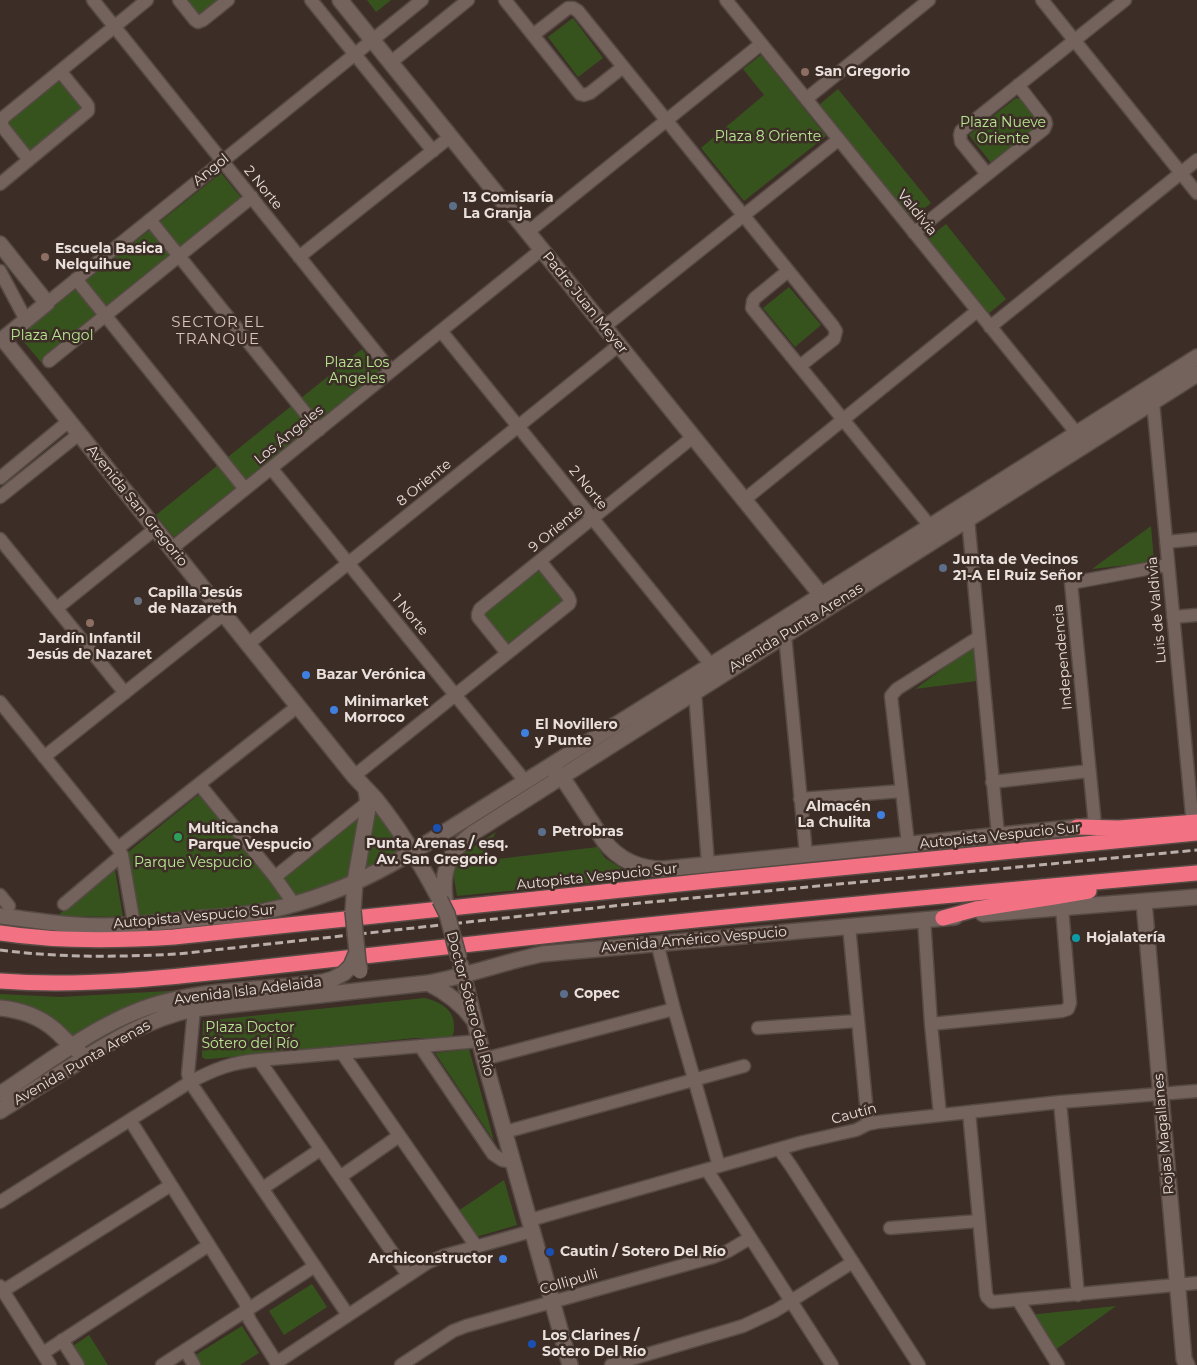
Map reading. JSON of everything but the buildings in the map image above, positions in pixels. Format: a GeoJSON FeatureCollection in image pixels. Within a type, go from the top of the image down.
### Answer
{"type":"FeatureCollection","features":[{"type":"Feature","properties":{"kind":"highway"},"geometry":{"type":"LineString","coordinates":[[1076,827],[1119,828],[1195,818]]}},
{"type":"Feature","properties":{"kind":"highway","name":"Autopista Vespucio Sur"},"geometry":{"type":"LineString","coordinates":[[0,933],[66,940],[174,937],[727,879],[1197,833]]}},
{"type":"Feature","properties":{"kind":"highway"},"geometry":{"type":"LineString","coordinates":[[0,982],[57,984],[122,981],[210,973],[592,930],[1197,873]]}},
{"type":"Feature","properties":{"kind":"highway"},"geometry":{"type":"LineString","coordinates":[[943,918],[976,909],[1084,892],[1129,879]]}},
{"type":"Feature","properties":{"kind":"main road","name":"Padre Juan Meyer"},"geometry":{"type":"LineString","coordinates":[[340,0],[826,601]]}},
{"type":"Feature","properties":{"kind":"main road"},"geometry":{"type":"LineString","coordinates":[[0,244],[47,302]]}},
{"type":"Feature","properties":{"kind":"main road","name":"Angol"},"geometry":{"type":"LineString","coordinates":[[1,340],[47,302]]}},
{"type":"Feature","properties":{"kind":"main road","name":"Avenida San Gregorio"},"geometry":{"type":"LineString","coordinates":[[1,340],[69,421],[298,706],[354,776],[367,796],[378,802],[413,852]]}},
{"type":"Feature","properties":{"kind":"main road","name":"Avenida Punta Arenas"},"geometry":{"type":"LineString","coordinates":[[413,852],[711,665],[968,519],[1197,357]]}},
{"type":"Feature","properties":{"kind":"main road","name":"Avenida Punta Arenas"},"geometry":{"type":"LineString","coordinates":[[447,914],[442,899],[445,871],[451,855],[463,841],[474,833],[784,636],[826,601],[930,526],[1081,439],[1153,402],[1197,374]]}},
{"type":"Feature","properties":{"kind":"main road"},"geometry":{"type":"LineString","coordinates":[[543,770],[554,770],[562,777],[604,841],[616,854],[624,860],[641,867],[656,869],[998,834],[1195,818]]}},
{"type":"Feature","properties":{"kind":"main road"},"geometry":{"type":"LineString","coordinates":[[367,796],[355,882],[353,911],[360,971],[367,982],[375,989]]}},
{"type":"Feature","properties":{"kind":"main road"},"geometry":{"type":"LineString","coordinates":[[4,911],[75,925],[103,926],[240,915],[267,911],[332,892],[384,868],[413,852],[442,899]]}},
{"type":"Feature","properties":{"kind":"main road","name":"Avenida Américo Vespucio"},"geometry":{"type":"LineString","coordinates":[[194,1009],[428,983],[464,976],[510,961],[542,954],[924,919],[1197,897]]}},
{"type":"Feature","properties":{"kind":"main road","name":"Rojas Magallanes"},"geometry":{"type":"LineString","coordinates":[[1144,902],[1177,1285],[1184,1359],[1187,1365]]}},
{"type":"Feature","properties":{"kind":"main road","name":"Doctor Sótero del Río"},"geometry":{"type":"LineString","coordinates":[[447,914],[484,1059],[570,1365]]}},
{"type":"Feature","properties":{"kind":"main road","name":"Avenida Isla Adelaida"},"geometry":{"type":"LineString","coordinates":[[0,1094],[119,1018],[170,1000],[318,983],[333,979],[344,973],[351,966],[357,952]]}},
{"type":"Feature","properties":{"kind":"main road"},"geometry":{"type":"LineString","coordinates":[[428,983],[456,1000],[476,1023]]}},
{"type":"Feature","properties":{"kind":"main road"},"geometry":{"type":"LineString","coordinates":[[0,1008],[17,1010],[36,1018],[52,1027],[81,1052],[93,1053]]}},
{"type":"Feature","properties":{"kind":"main road","name":"Avenida Punta Arenas"},"geometry":{"type":"LineString","coordinates":[[0,1111],[138,1027],[194,1009]]}},
{"type":"Feature","properties":{"kind":"street","name":"2 Norte"},"geometry":{"type":"LineString","coordinates":[[93,0],[391,371]]}},
{"type":"Feature","properties":{"kind":"street"},"geometry":{"type":"LineString","coordinates":[[29,160],[2,126],[2,119],[147,0]]}},
{"type":"Feature","properties":{"kind":"street"},"geometry":{"type":"LineString","coordinates":[[178,0],[194,20],[198,22],[228,0]]}},
{"type":"Feature","properties":{"kind":"street"},"geometry":{"type":"LineString","coordinates":[[312,0],[433,151]]}},
{"type":"Feature","properties":{"kind":"street","name":"Angol"},"geometry":{"type":"LineString","coordinates":[[47,302],[422,0]]}},
{"type":"Feature","properties":{"kind":"street"},"geometry":{"type":"LineString","coordinates":[[390,63],[468,0]]}},
{"type":"Feature","properties":{"kind":"street"},"geometry":{"type":"LineString","coordinates":[[504,0],[578,91],[584,95],[590,93],[623,66]]}},
{"type":"Feature","properties":{"kind":"street"},"geometry":{"type":"LineString","coordinates":[[1042,0],[1197,193]]}},
{"type":"Feature","properties":{"kind":"street"},"geometry":{"type":"LineString","coordinates":[[987,174],[961,142],[960,135],[964,129],[1126,0]]}},
{"type":"Feature","properties":{"kind":"street","name":"Valdivia"},"geometry":{"type":"LineString","coordinates":[[730,1],[761,44],[1081,439]]}},
{"type":"Feature","properties":{"kind":"street"},"geometry":{"type":"LineString","coordinates":[[806,100],[921,3]]}},
{"type":"Feature","properties":{"kind":"street"},"geometry":{"type":"LineString","coordinates":[[533,36],[565,10],[573,8],[578,11],[623,66],[836,331],[834,339],[800,366]]}},
{"type":"Feature","properties":{"kind":"street"},"geometry":{"type":"LineString","coordinates":[[528,232],[761,44]]}},
{"type":"Feature","properties":{"kind":"street"},"geometry":{"type":"LineString","coordinates":[[0,184],[88,112],[86,103],[60,71]]}},
{"type":"Feature","properties":{"kind":"street"},"geometry":{"type":"LineString","coordinates":[[914,233],[1045,126],[1044,117],[1018,85]]}},
{"type":"Feature","properties":{"kind":"street"},"geometry":{"type":"LineString","coordinates":[[299,257],[450,137]]}},
{"type":"Feature","properties":{"kind":"street"},"geometry":{"type":"LineString","coordinates":[[604,328],[838,140]]}},
{"type":"Feature","properties":{"kind":"street"},"geometry":{"type":"LineString","coordinates":[[990,327],[1197,160]]}},
{"type":"Feature","properties":{"kind":"street"},"geometry":{"type":"LineString","coordinates":[[49,361],[252,198]]}},
{"type":"Feature","properties":{"kind":"street"},"geometry":{"type":"LineString","coordinates":[[150,220],[319,430]]}},
{"type":"Feature","properties":{"kind":"street","name":"Los Ángeles"},"geometry":{"type":"LineString","coordinates":[[171,548],[541,250]]}},
{"type":"Feature","properties":{"kind":"street"},"geometry":{"type":"LineString","coordinates":[[16,264],[1,273],[26,320]]}},
{"type":"Feature","properties":{"kind":"street"},"geometry":{"type":"LineString","coordinates":[[788,271],[755,298],[751,304],[754,311],[930,526]]}},
{"type":"Feature","properties":{"kind":"street"},"geometry":{"type":"LineString","coordinates":[[76,279],[245,489]]}},
{"type":"Feature","properties":{"kind":"street"},"geometry":{"type":"LineString","coordinates":[[744,500],[977,311]]}},
{"type":"Feature","properties":{"kind":"street","name":"2 Norte"},"geometry":{"type":"LineString","coordinates":[[441,331],[711,665]]}},
{"type":"Feature","properties":{"kind":"street","name":"8 Oriente"},"geometry":{"type":"LineString","coordinates":[[248,644],[619,345]]}},
{"type":"Feature","properties":{"kind":"street","name":"Luis de Valdivia"},"geometry":{"type":"LineString","coordinates":[[1153,402],[1173,617],[1195,818]]}},
{"type":"Feature","properties":{"kind":"street"},"geometry":{"type":"LineString","coordinates":[[0,478],[69,421]]}},
{"type":"Feature","properties":{"kind":"street"},"geometry":{"type":"LineString","coordinates":[[0,497],[79,434]]}},
{"type":"Feature","properties":{"kind":"street","name":"9 Oriente"},"geometry":{"type":"LineString","coordinates":[[508,653],[480,620],[478,612],[693,437]]}},
{"type":"Feature","properties":{"kind":"street","name":"1 Norte"},"geometry":{"type":"LineString","coordinates":[[271,468],[525,781]]}},
{"type":"Feature","properties":{"kind":"street"},"geometry":{"type":"LineString","coordinates":[[968,519],[998,834]]}},
{"type":"Feature","properties":{"kind":"street"},"geometry":{"type":"LineString","coordinates":[[56,608],[155,529]]}},
{"type":"Feature","properties":{"kind":"street"},"geometry":{"type":"LineString","coordinates":[[0,539],[125,692]]}},
{"type":"Feature","properties":{"kind":"street"},"geometry":{"type":"LineString","coordinates":[[1166,542],[1197,540]]}},
{"type":"Feature","properties":{"kind":"street"},"geometry":{"type":"LineString","coordinates":[[354,776],[567,606],[570,601],[568,596],[540,561]]}},
{"type":"Feature","properties":{"kind":"street","name":"Independencia"},"geometry":{"type":"LineString","coordinates":[[1095,826],[1071,583],[1168,565]]}},
{"type":"Feature","properties":{"kind":"street"},"geometry":{"type":"LineString","coordinates":[[44,757],[224,614]]}},
{"type":"Feature","properties":{"kind":"street"},"geometry":{"type":"LineString","coordinates":[[1173,617],[1197,615]]}},
{"type":"Feature","properties":{"kind":"street"},"geometry":{"type":"LineString","coordinates":[[784,636],[806,854]]}},
{"type":"Feature","properties":{"kind":"street"},"geometry":{"type":"LineString","coordinates":[[908,844],[891,700],[893,693],[979,637]]}},
{"type":"Feature","properties":{"kind":"street"},"geometry":{"type":"LineString","coordinates":[[695,693],[708,864]]}},
{"type":"Feature","properties":{"kind":"street"},"geometry":{"type":"LineString","coordinates":[[0,702],[120,852],[134,924]]}},
{"type":"Feature","properties":{"kind":"street"},"geometry":{"type":"LineString","coordinates":[[64,904],[120,852],[199,784],[298,706]]}},
{"type":"Feature","properties":{"kind":"street"},"geometry":{"type":"LineString","coordinates":[[992,782],[1089,772]]}},
{"type":"Feature","properties":{"kind":"street"},"geometry":{"type":"LineString","coordinates":[[199,784],[275,877],[294,904]]}},
{"type":"Feature","properties":{"kind":"street"},"geometry":{"type":"LineString","coordinates":[[800,799],[902,791]]}},
{"type":"Feature","properties":{"kind":"street"},"geometry":{"type":"LineString","coordinates":[[275,877],[367,796]]}},
{"type":"Feature","properties":{"kind":"street"},"geometry":{"type":"LineString","coordinates":[[0,895],[4,911]]}},
{"type":"Feature","properties":{"kind":"street"},"geometry":{"type":"LineString","coordinates":[[931,1024],[1068,1009],[1070,1003],[1062,908]]}},
{"type":"Feature","properties":{"kind":"street"},"geometry":{"type":"LineString","coordinates":[[924,919],[931,1024],[940,1114]]}},
{"type":"Feature","properties":{"kind":"street"},"geometry":{"type":"LineString","coordinates":[[849,926],[868,1124]]}},
{"type":"Feature","properties":{"kind":"street"},"geometry":{"type":"LineString","coordinates":[[657,943],[695,1080],[713,1168],[750,1238],[832,1365]]}},
{"type":"Feature","properties":{"kind":"street"},"geometry":{"type":"LineString","coordinates":[[194,1009],[188,1074],[190,1082],[348,1315]]}},
{"type":"Feature","properties":{"kind":"street"},"geometry":{"type":"LineString","coordinates":[[484,1059],[674,1009]]}},
{"type":"Feature","properties":{"kind":"street"},"geometry":{"type":"LineString","coordinates":[[758,1028],[858,1021]]}},
{"type":"Feature","properties":{"kind":"street"},"geometry":{"type":"LineString","coordinates":[[0,1202],[190,1082],[213,1070],[259,1060],[480,1041]]}},
{"type":"Feature","properties":{"kind":"street"},"geometry":{"type":"LineString","coordinates":[[420,1046],[493,1154],[502,1160],[513,1162]]}},
{"type":"Feature","properties":{"kind":"street"},"geometry":{"type":"LineString","coordinates":[[342,1053],[476,1246]]}},
{"type":"Feature","properties":{"kind":"street"},"geometry":{"type":"LineString","coordinates":[[259,1060],[408,1275]]}},
{"type":"Feature","properties":{"kind":"street"},"geometry":{"type":"LineString","coordinates":[[505,1132],[744,1066]]}},
{"type":"Feature","properties":{"kind":"street","name":"Cautín"},"geometry":{"type":"LineString","coordinates":[[277,1364],[434,1259],[476,1246],[531,1225],[713,1168],[856,1130],[868,1124],[940,1114],[1197,1091]]}},
{"type":"Feature","properties":{"kind":"street"},"geometry":{"type":"LineString","coordinates":[[1060,1102],[1078,1295]]}},
{"type":"Feature","properties":{"kind":"street"},"geometry":{"type":"LineString","coordinates":[[969,1112],[986,1294],[989,1300],[995,1302],[1197,1283]]}},
{"type":"Feature","properties":{"kind":"street"},"geometry":{"type":"LineString","coordinates":[[130,1120],[245,1302],[249,1319],[277,1364]]}},
{"type":"Feature","properties":{"kind":"street"},"geometry":{"type":"LineString","coordinates":[[340,1177],[399,1136]]}},
{"type":"Feature","properties":{"kind":"street"},"geometry":{"type":"LineString","coordinates":[[263,1188],[320,1149]]}},
{"type":"Feature","properties":{"kind":"street"},"geometry":{"type":"LineString","coordinates":[[779,1149],[792,1166],[920,1365]]}},
{"type":"Feature","properties":{"kind":"street"},"geometry":{"type":"LineString","coordinates":[[50,1365],[2,1288],[171,1185]]}},
{"type":"Feature","properties":{"kind":"street"},"geometry":{"type":"LineString","coordinates":[[890,1228],[979,1221]]}},
{"type":"Feature","properties":{"kind":"street","name":"Collipulli"},"geometry":{"type":"LineString","coordinates":[[401,1365],[460,1328],[713,1257],[728,1251],[750,1238]]}},
{"type":"Feature","properties":{"kind":"street"},"geometry":{"type":"LineString","coordinates":[[43,1353],[209,1246]]}},
{"type":"Feature","properties":{"kind":"street"},"geometry":{"type":"LineString","coordinates":[[611,1365],[743,1326],[775,1311],[853,1262]]}},
{"type":"Feature","properties":{"kind":"street"},"geometry":{"type":"LineString","coordinates":[[162,1365],[315,1266]]}},
{"type":"Feature","properties":{"kind":"street"},"geometry":{"type":"LineString","coordinates":[[1018,1300],[1058,1365]]}},
{"type":"Feature","properties":{"kind":"street"},"geometry":{"type":"LineString","coordinates":[[62,1340],[78,1365]]}},
{"type":"Feature","properties":{"kind":"street"},"geometry":{"type":"LineString","coordinates":[[184,1350],[194,1365]]}},
{"type":"Feature","properties":{"kind":"green space"},"geometry":{"type":"Polygon","coordinates":[[[185,0],[221,0],[200,17],[185,0]]]}},
{"type":"Feature","properties":{"kind":"green space"},"geometry":{"type":"Polygon","coordinates":[[[367,0],[391,0],[376,12],[367,0]]]}},
{"type":"Feature","properties":{"kind":"green space"},"geometry":{"type":"Polygon","coordinates":[[[573,18],[603,58],[578,77],[548,37],[573,18]]]}},
{"type":"Feature","properties":{"kind":"green space","name":"Plaza 8 Oriente"},"geometry":{"type":"Polygon","coordinates":[[[761,55],[826,136],[744,201],[701,148],[764,95],[743,69],[761,55]]]}},
{"type":"Feature","properties":{"kind":"green space"},"geometry":{"type":"Polygon","coordinates":[[[61,79],[84,109],[29,151],[6,121],[61,79]]]}},
{"type":"Feature","properties":{"kind":"green space"},"geometry":{"type":"Polygon","coordinates":[[[838,89],[931,203],[911,219],[819,105],[838,89]]]}},
{"type":"Feature","properties":{"kind":"green space","name":"Plaza Nueve Oriente"},"geometry":{"type":"Polygon","coordinates":[[[1016,98],[1020,99],[1038,121],[1038,126],[991,163],[969,135],[1016,98]]]}},
{"type":"Feature","properties":{"kind":"green space","name":"Plaza Angol"},"geometry":{"type":"Polygon","coordinates":[[[221,173],[248,206],[46,368],[18,335],[221,173]]]}},
{"type":"Feature","properties":{"kind":"green space"},"geometry":{"type":"Polygon","coordinates":[[[946,224],[1006,299],[987,315],[926,240],[946,224]]]}},
{"type":"Feature","properties":{"kind":"green space"},"geometry":{"type":"Polygon","coordinates":[[[789,287],[821,325],[795,347],[763,308],[789,287]]]}},
{"type":"Feature","properties":{"kind":"green space","name":"Plaza Los Angeles"},"geometry":{"type":"Polygon","coordinates":[[[362,349],[380,372],[174,537],[156,515],[362,349]]]}},
{"type":"Feature","properties":{"kind":"green space"},"geometry":{"type":"Polygon","coordinates":[[[1151,526],[1154,562],[1092,569],[1151,526]]]}},
{"type":"Feature","properties":{"kind":"green space"},"geometry":{"type":"Polygon","coordinates":[[[538,568],[564,601],[507,644],[482,611],[538,568]]]}},
{"type":"Feature","properties":{"kind":"green space"},"geometry":{"type":"Polygon","coordinates":[[[974,646],[977,681],[915,689],[974,646]]]}},
{"type":"Feature","properties":{"kind":"green space","name":"Parque Vespucio"},"geometry":{"type":"Polygon","coordinates":[[[201,795],[274,882],[283,899],[281,902],[240,909],[144,917],[139,914],[127,853],[197,796],[201,795]]]}},
{"type":"Feature","properties":{"kind":"green space"},"geometry":{"type":"Polygon","coordinates":[[[374,805],[403,849],[364,873],[374,805]]]}},
{"type":"Feature","properties":{"kind":"green space","name":"Parque Vespucio"},"geometry":{"type":"Polygon","coordinates":[[[360,813],[348,878],[293,899],[279,879],[360,813]]]}},
{"type":"Feature","properties":{"kind":"green space"},"geometry":{"type":"Polygon","coordinates":[[[496,832],[481,861],[598,847],[605,858],[621,868],[650,877],[457,896],[453,872],[461,855],[496,832]]]}},
{"type":"Feature","properties":{"kind":"green space"},"geometry":{"type":"Polygon","coordinates":[[[115,870],[123,917],[57,916],[115,870]]]}},
{"type":"Feature","properties":{"kind":"green space"},"geometry":{"type":"Polygon","coordinates":[[[187,990],[73,1038],[0,1004],[0,994],[60,997],[187,990]]]}},
{"type":"Feature","properties":{"kind":"green space","name":"Plaza Doctor Sótero del Río"},"geometry":{"type":"Polygon","coordinates":[[[425,998],[441,1004],[452,1015],[454,1026],[451,1037],[440,1039],[415,1038],[210,1059],[202,1057],[203,1021],[425,998]]]}},
{"type":"Feature","properties":{"kind":"green space"},"geometry":{"type":"Polygon","coordinates":[[[469,1049],[494,1141],[435,1053],[469,1049]]]}},
{"type":"Feature","properties":{"kind":"green space"},"geometry":{"type":"Polygon","coordinates":[[[504,1180],[517,1225],[476,1237],[458,1211],[504,1180]]]}},
{"type":"Feature","properties":{"kind":"green space"},"geometry":{"type":"Polygon","coordinates":[[[312,1284],[327,1307],[284,1335],[269,1311],[312,1284]]]}},
{"type":"Feature","properties":{"kind":"green space"},"geometry":{"type":"Polygon","coordinates":[[[1116,1306],[1051,1353],[1028,1315],[1116,1306]]]}},
{"type":"Feature","properties":{"kind":"green space"},"geometry":{"type":"Polygon","coordinates":[[[242,1326],[259,1353],[240,1365],[199,1365],[194,1356],[242,1326]]]}},
{"type":"Feature","properties":{"kind":"green space"},"geometry":{"type":"Polygon","coordinates":[[[89,1335],[108,1365],[85,1365],[73,1346],[89,1335]]]}},
{"type":"Feature","properties":{"kind":"railway"},"geometry":{"type":"LineString","coordinates":[[0,950],[89,956],[178,954],[640,903],[1197,850]]}},
{"type":"Feature","properties":{"kind":"place","name":"San Gregorio"},"geometry":{"type":"Point","coordinates":[805,72]}},
{"type":"Feature","properties":{"kind":"place","name":"13 Comisaría La Granja"},"geometry":{"type":"Point","coordinates":[453,206]}},
{"type":"Feature","properties":{"kind":"place","name":"Escuela Basica Nelquihue"},"geometry":{"type":"Point","coordinates":[45,257]}},
{"type":"Feature","properties":{"kind":"place","name":"Junta de Vecinos 21-A El Ruiz Señor"},"geometry":{"type":"Point","coordinates":[943,568]}},
{"type":"Feature","properties":{"kind":"place","name":"Capilla Jesús de Nazareth"},"geometry":{"type":"Point","coordinates":[138,601]}},
{"type":"Feature","properties":{"kind":"place","name":"Jardín Infantil Jesús de Nazaret"},"geometry":{"type":"Point","coordinates":[90,623]}},
{"type":"Feature","properties":{"kind":"place","name":"Bazar Verónica"},"geometry":{"type":"Point","coordinates":[306,675]}},
{"type":"Feature","properties":{"kind":"place","name":"Minimarket Morroco"},"geometry":{"type":"Point","coordinates":[334,710]}},
{"type":"Feature","properties":{"kind":"place","name":"El Novillero y Punte"},"geometry":{"type":"Point","coordinates":[525,733]}},
{"type":"Feature","properties":{"kind":"place","name":"Almacén La Chulita"},"geometry":{"type":"Point","coordinates":[881,815]}},
{"type":"Feature","properties":{"kind":"place","name":"Punta Arenas / esq. Av. San Gregorio"},"geometry":{"type":"Point","coordinates":[437,828]}},
{"type":"Feature","properties":{"kind":"place","name":"Petrobras"},"geometry":{"type":"Point","coordinates":[542,832]}},
{"type":"Feature","properties":{"kind":"place","name":"Multicancha Parque Vespucio"},"geometry":{"type":"Point","coordinates":[178,837]}},
{"type":"Feature","properties":{"kind":"place","name":"Hojalatería"},"geometry":{"type":"Point","coordinates":[1076,938]}},
{"type":"Feature","properties":{"kind":"place","name":"Copec"},"geometry":{"type":"Point","coordinates":[564,994]}},
{"type":"Feature","properties":{"kind":"place","name":"Cautin / Sotero Del Río"},"geometry":{"type":"Point","coordinates":[550,1252]}},
{"type":"Feature","properties":{"kind":"place","name":"Archiconstructor"},"geometry":{"type":"Point","coordinates":[503,1259]}},
{"type":"Feature","properties":{"kind":"place","name":"Los Clarines / Sotero Del Río"},"geometry":{"type":"Point","coordinates":[532,1344]}},
{"type":"Feature","properties":{"kind":"district","name":"SECTOR EL TRANQUE"},"geometry":{"type":"Point","coordinates":[218,332]}}]}
